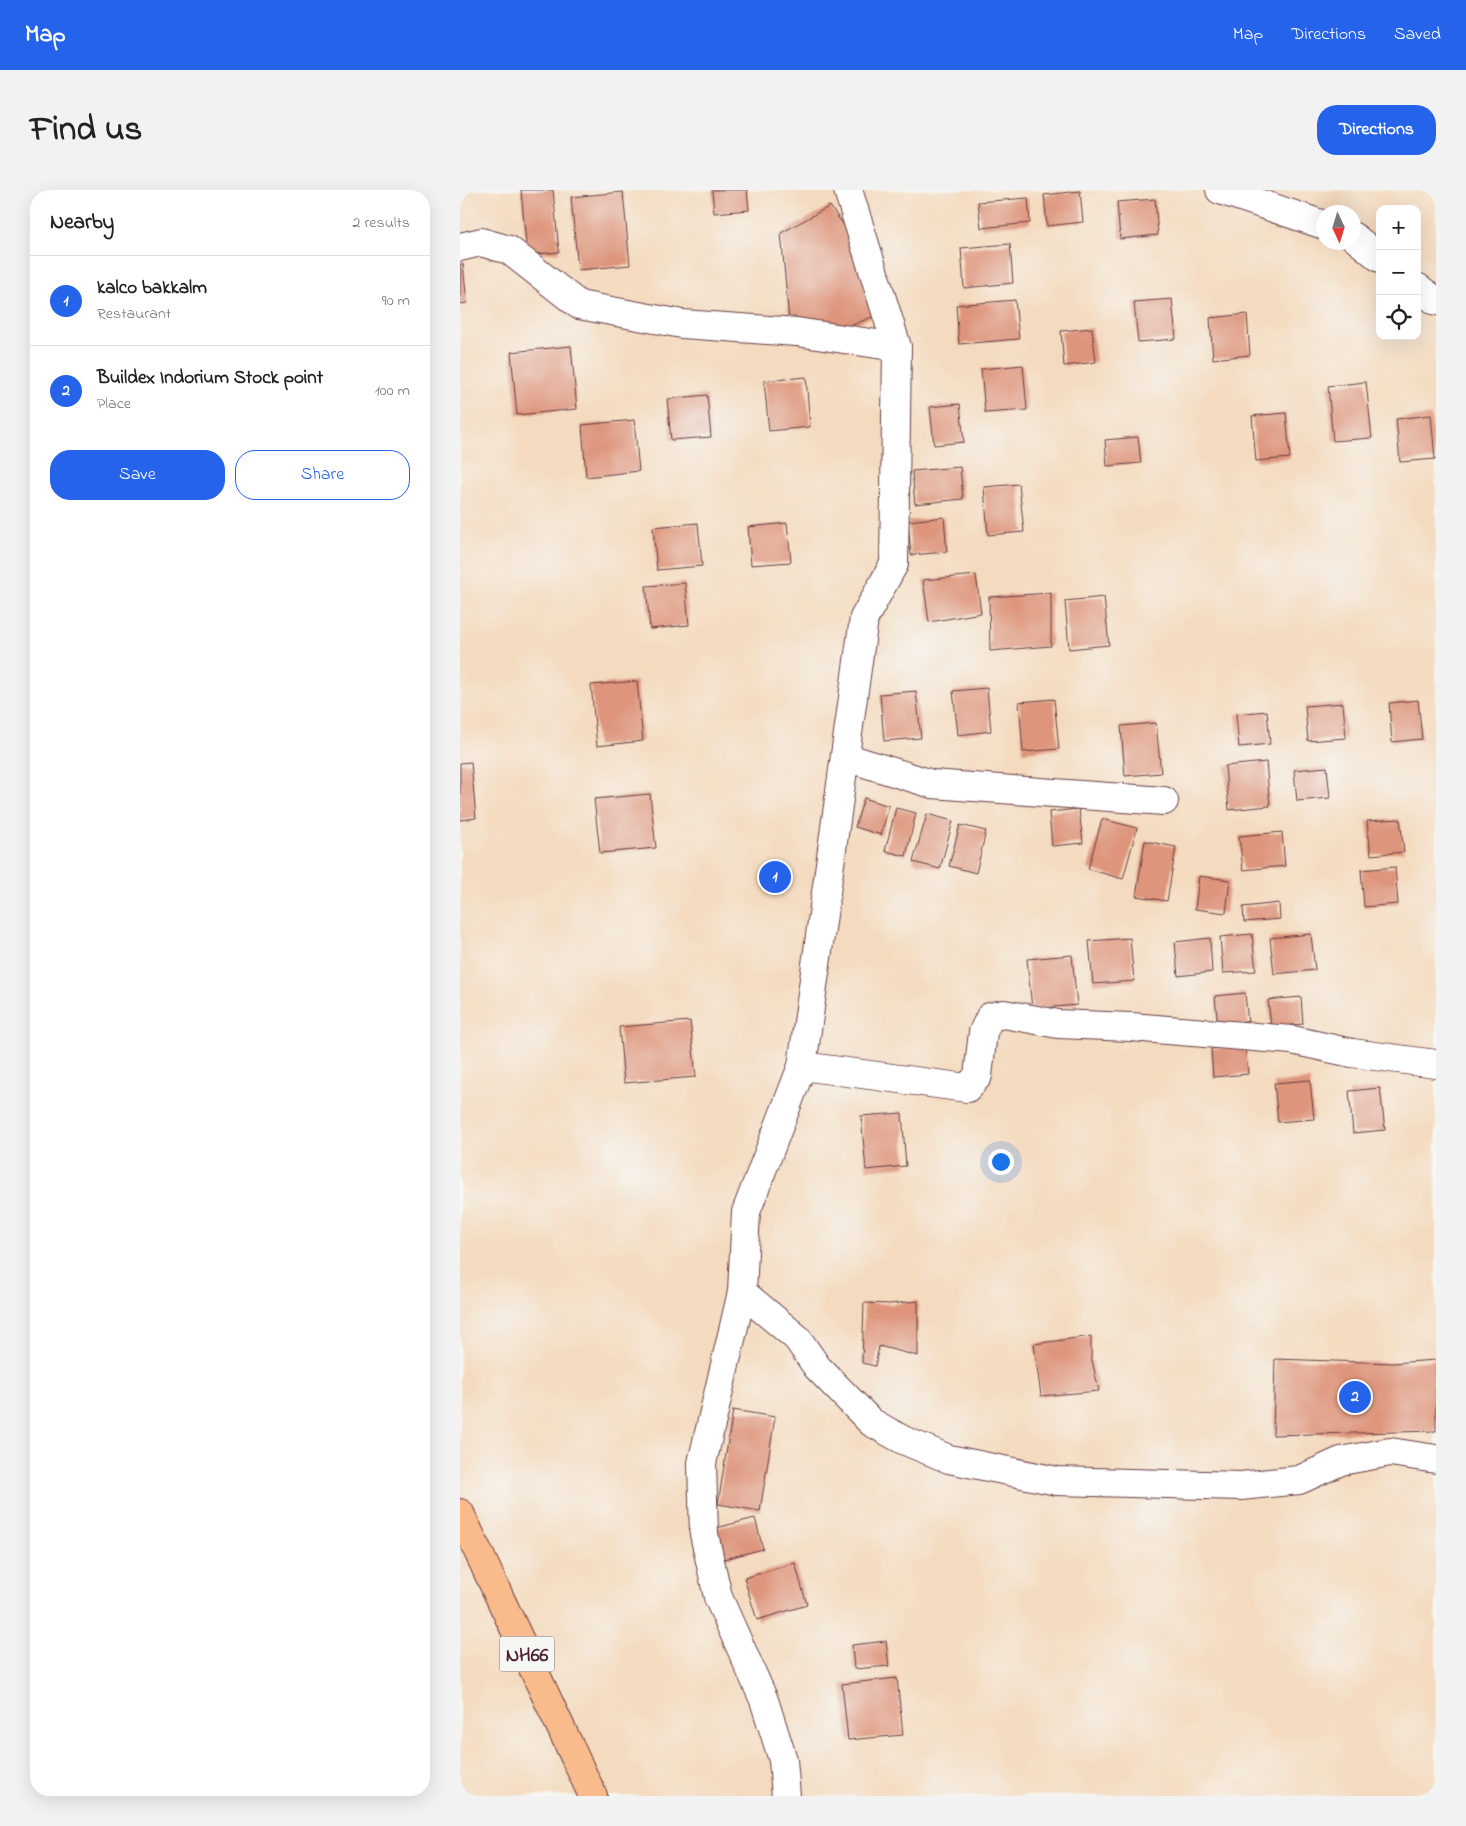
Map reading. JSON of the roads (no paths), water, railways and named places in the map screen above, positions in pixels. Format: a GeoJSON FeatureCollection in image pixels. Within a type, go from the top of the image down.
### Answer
{"type":"FeatureCollection","features":[{"type":"Feature","properties":{"kind":"highway","name":"NH66"},"geometry":{"type":"LineString","coordinates":[[460,1513],[593,1796]]}},
{"type":"Feature","properties":{"kind":"street"},"geometry":{"type":"LineString","coordinates":[[1220,190],[1316,222]]}},
{"type":"Feature","properties":{"kind":"street"},"geometry":{"type":"LineString","coordinates":[[786,1796],[783,1760],[764,1700],[718,1597],[704,1534],[702,1463],[742,1292],[746,1212],[802,1066],[864,618],[894,564],[898,346],[856,192]]}},
{"type":"Feature","properties":{"kind":"street"},"geometry":{"type":"LineString","coordinates":[[460,247],[481,242],[509,250],[579,305],[682,324],[797,332],[898,346]]}},
{"type":"Feature","properties":{"kind":"street"},"geometry":{"type":"LineString","coordinates":[[1361,243],[1376,255]]}},
{"type":"Feature","properties":{"kind":"street"},"geometry":{"type":"LineString","coordinates":[[1421,290],[1436,301]]}},
{"type":"Feature","properties":{"kind":"street"},"geometry":{"type":"LineString","coordinates":[[845,757],[932,784],[1164,801]]}},
{"type":"Feature","properties":{"kind":"street"},"geometry":{"type":"LineString","coordinates":[[802,1066],[967,1088],[978,1076],[983,1032],[990,1017],[1004,1014],[1058,1024],[1132,1027],[1292,1040],[1352,1053],[1436,1064]]}},
{"type":"Feature","properties":{"kind":"street"},"geometry":{"type":"LineString","coordinates":[[742,1292],[797,1338],[817,1368],[870,1422],[903,1440],[949,1459],[1057,1481],[1241,1486],[1299,1480],[1341,1461],[1390,1452],[1436,1459]]}},
{"type":"Feature","properties":{"kind":"place","name":"kalco bakkalm"},"geometry":{"type":"Point","coordinates":[775,877]}},
{"type":"Feature","properties":{"kind":"place","name":"Buildex Indorium Stock point"},"geometry":{"type":"Point","coordinates":[1355,1397]}}]}
